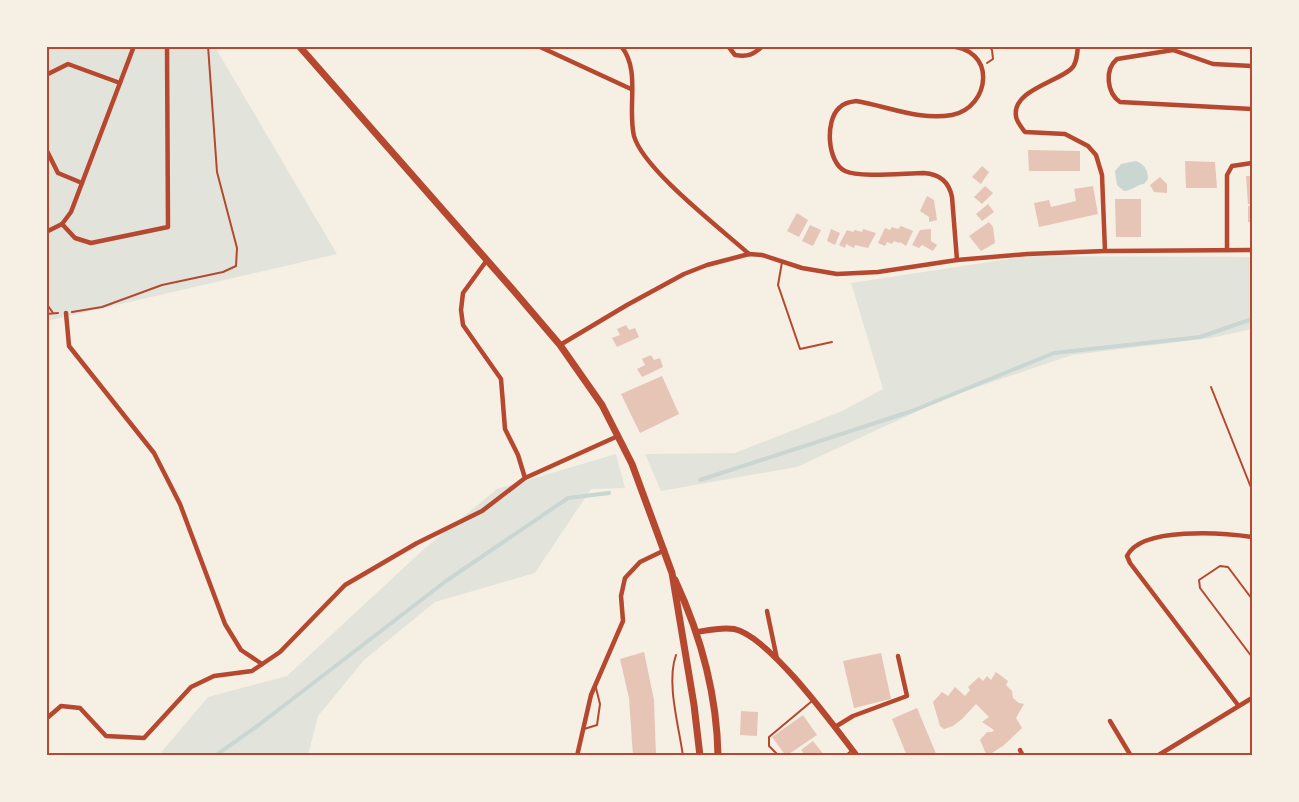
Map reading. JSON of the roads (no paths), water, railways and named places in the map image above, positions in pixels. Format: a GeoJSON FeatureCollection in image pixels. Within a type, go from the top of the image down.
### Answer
{"type":"FeatureCollection","features":[{"type":"Feature","properties":{"kind":"main road"},"geometry":{"type":"LineString","coordinates":[[298,46],[560,345],[585,379],[619,435],[697,632],[714,700],[718,756]]}},
{"type":"Feature","properties":{"kind":"main road"},"geometry":{"type":"LineString","coordinates":[[672,573],[700,756]]}},
{"type":"Feature","properties":{"kind":"street"},"geometry":{"type":"LineString","coordinates":[[46,232],[62,224],[71,212],[134,46]]}},
{"type":"Feature","properties":{"kind":"street"},"geometry":{"type":"LineString","coordinates":[[62,224],[75,238],[91,243],[168,227],[167,46]]}},
{"type":"Feature","properties":{"kind":"street"},"geometry":{"type":"LineString","coordinates":[[538,46],[631,89]]}},
{"type":"Feature","properties":{"kind":"street"},"geometry":{"type":"LineString","coordinates":[[621,46],[632,70],[631,89],[635,138],[656,170],[749,254]]}},
{"type":"Feature","properties":{"kind":"street"},"geometry":{"type":"LineString","coordinates":[[728,46],[735,55],[743,56],[753,55],[763,46]]}},
{"type":"Feature","properties":{"kind":"street"},"geometry":{"type":"LineString","coordinates":[[946,46],[968,50],[978,58],[982,66],[982,87],[973,104],[954,115],[913,114],[856,101],[839,108],[834,115],[830,144],[836,162],[848,172],[931,173],[942,178],[951,189],[957,260]]}},
{"type":"Feature","properties":{"kind":"street"},"geometry":{"type":"LineString","coordinates":[[1078,46],[1077,58],[1072,68],[1028,93],[1016,107],[1016,118],[1025,132],[1065,134],[1088,146],[1096,155],[1102,175],[1105,251]]}},
{"type":"Feature","properties":{"kind":"street"},"geometry":{"type":"LineString","coordinates":[[1252,66],[1212,64],[1174,48],[1124,57],[1113,63],[1110,68],[1109,87],[1115,98],[1126,103],[1252,109]]}},
{"type":"Feature","properties":{"kind":"street"},"geometry":{"type":"LineString","coordinates":[[46,75],[68,64],[120,83]]}},
{"type":"Feature","properties":{"kind":"street"},"geometry":{"type":"LineString","coordinates":[[46,149],[58,173],[82,183]]}},
{"type":"Feature","properties":{"kind":"street"},"geometry":{"type":"LineString","coordinates":[[1227,250],[1227,175],[1232,166],[1252,163]]}},
{"type":"Feature","properties":{"kind":"street"},"geometry":{"type":"LineString","coordinates":[[560,345],[627,304],[684,274],[707,265],[749,254],[762,255],[821,272],[837,274],[878,272],[957,260],[1027,254],[1252,250]]}},
{"type":"Feature","properties":{"kind":"street"},"geometry":{"type":"LineString","coordinates":[[487,260],[464,293],[461,310],[463,325],[501,379],[505,429],[518,455],[525,478]]}},
{"type":"Feature","properties":{"kind":"street"},"geometry":{"type":"LineString","coordinates":[[66,313],[69,346],[154,453],[180,504],[225,624],[241,650],[262,664]]}},
{"type":"Feature","properties":{"kind":"street"},"geometry":{"type":"LineString","coordinates":[[46,719],[61,706],[80,708],[106,736],[144,738],[191,687],[214,676],[252,671],[280,652],[345,585],[417,543],[482,511],[525,478],[619,435]]}},
{"type":"Feature","properties":{"kind":"street"},"geometry":{"type":"LineString","coordinates":[[1238,705],[1127,556],[1130,551],[1144,542],[1174,535],[1203,532],[1252,537]]}},
{"type":"Feature","properties":{"kind":"street"},"geometry":{"type":"LineString","coordinates":[[577,756],[581,730],[595,685],[623,621],[621,596],[625,578],[640,562],[665,550]]}},
{"type":"Feature","properties":{"kind":"street"},"geometry":{"type":"LineString","coordinates":[[767,611],[778,661]]}},
{"type":"Feature","properties":{"kind":"street"},"geometry":{"type":"LineString","coordinates":[[697,632],[722,628],[745,633],[778,661],[814,699],[855,753]]}},
{"type":"Feature","properties":{"kind":"street"},"geometry":{"type":"LineString","coordinates":[[835,727],[853,716],[907,696],[898,656]]}},
{"type":"Feature","properties":{"kind":"street"},"geometry":{"type":"LineString","coordinates":[[1157,756],[1252,698]]}},
{"type":"Feature","properties":{"kind":"street"},"geometry":{"type":"LineString","coordinates":[[1110,721],[1131,756]]}},
{"type":"Feature","properties":{"kind":"street"},"geometry":{"type":"LineString","coordinates":[[1020,750],[1023,756]]}},
{"type":"Feature","properties":{"kind":"lane"},"geometry":{"type":"LineString","coordinates":[[782,262],[778,285],[800,349],[832,342]]}},
{"type":"Feature","properties":{"kind":"lane"},"geometry":{"type":"LineString","coordinates":[[1252,599],[1228,567],[1220,566],[1199,580],[1200,588],[1252,657]]}},
{"type":"Feature","properties":{"kind":"lane"},"geometry":{"type":"LineString","coordinates":[[581,730],[597,724],[600,704],[595,685]]}},
{"type":"Feature","properties":{"kind":"lane"},"geometry":{"type":"LineString","coordinates":[[779,756],[769,746],[769,737],[814,699]]}},
{"type":"Feature","properties":{"kind":"lane"},"geometry":{"type":"LineString","coordinates":[[845,756],[855,753]]}},
{"type":"Feature","properties":{"kind":"waterway"},"geometry":{"type":"LineString","coordinates":[[700,480],[912,411],[1054,353],[1200,337],[1252,319]]}},
{"type":"Feature","properties":{"kind":"waterway"},"geometry":{"type":"LineString","coordinates":[[215,756],[446,581],[568,498],[609,493]]}}]}
